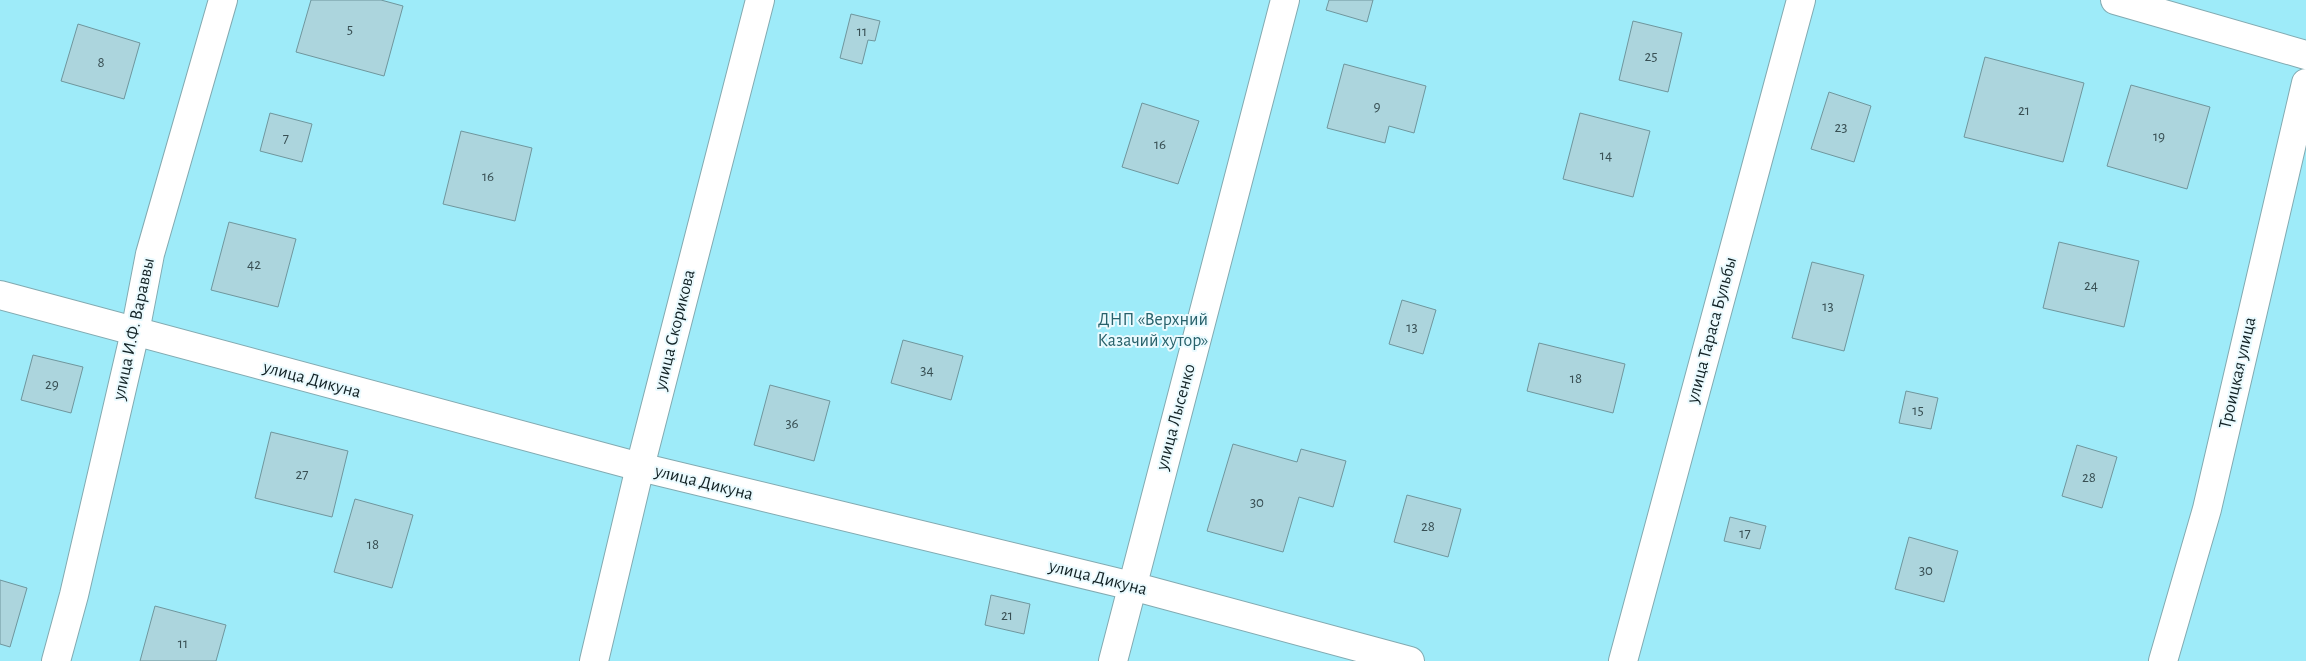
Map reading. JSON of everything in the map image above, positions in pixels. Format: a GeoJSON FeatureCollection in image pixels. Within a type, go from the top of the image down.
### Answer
{"type":"FeatureCollection","features":[{"type":"Feature","properties":{"kind":"street","name":"улица И.Ф. Вараввы"},"geometry":{"type":"LineString","coordinates":[[56,661],[74,595],[136,332],[150,254],[222,0]]}},
{"type":"Feature","properties":{"kind":"street","name":"улица Скорикова"},"geometry":{"type":"LineString","coordinates":[[594,661],[640,467],[760,0]]}},
{"type":"Feature","properties":{"kind":"street","name":"улица Лысенко"},"geometry":{"type":"LineString","coordinates":[[1113,661],[1286,0]]}},
{"type":"Feature","properties":{"kind":"street","name":"улица Тараса Бульбы"},"geometry":{"type":"LineString","coordinates":[[1623,661],[1801,0]]}},
{"type":"Feature","properties":{"kind":"street"},"geometry":{"type":"LineString","coordinates":[[2115,0],[2306,55]]}},
{"type":"Feature","properties":{"kind":"street","name":"Троицкая улица"},"geometry":{"type":"LineString","coordinates":[[2163,661],[2207,509],[2306,83]]}},
{"type":"Feature","properties":{"kind":"street","name":"улица Дикуна"},"geometry":{"type":"LineString","coordinates":[[0,295],[640,467],[1132,586],[1410,661]]}},
{"type":"Feature","properties":{"kind":"green space","name":"ДНП «Верхний Казачий хутор»"},"geometry":{"type":"Polygon","coordinates":[[[0,0],[2306,0],[2306,661],[0,661],[0,0]]]}},
{"type":"Feature","properties":{"kind":"building"},"geometry":{"type":"Polygon","coordinates":[[[311,0],[381,0],[403,6],[384,76],[296,52],[311,0]]]}},
{"type":"Feature","properties":{"kind":"building"},"geometry":{"type":"Polygon","coordinates":[[[1329,0],[1373,0],[1367,22],[1326,10],[1329,0]]]}},
{"type":"Feature","properties":{"kind":"building"},"geometry":{"type":"Polygon","coordinates":[[[851,14],[880,21],[875,41],[868,40],[862,64],[840,58],[851,14]]]}},
{"type":"Feature","properties":{"kind":"building"},"geometry":{"type":"Polygon","coordinates":[[[1633,21],[1682,33],[1668,92],[1619,80],[1633,21]]]}},
{"type":"Feature","properties":{"kind":"building"},"geometry":{"type":"Polygon","coordinates":[[[78,24],[140,43],[124,99],[61,81],[78,24]]]}},
{"type":"Feature","properties":{"kind":"building"},"geometry":{"type":"Polygon","coordinates":[[[1985,57],[2084,83],[2063,162],[1964,137],[1985,57]]]}},
{"type":"Feature","properties":{"kind":"building"},"geometry":{"type":"Polygon","coordinates":[[[1344,64],[1426,86],[1414,133],[1389,126],[1385,143],[1327,128],[1344,64]]]}},
{"type":"Feature","properties":{"kind":"building"},"geometry":{"type":"Polygon","coordinates":[[[2131,85],[2210,107],[2187,189],[2107,166],[2131,85]]]}},
{"type":"Feature","properties":{"kind":"building"},"geometry":{"type":"Polygon","coordinates":[[[1829,92],[1871,106],[1854,162],[1811,149],[1829,92]]]}},
{"type":"Feature","properties":{"kind":"building"},"geometry":{"type":"Polygon","coordinates":[[[1142,103],[1199,121],[1178,184],[1122,167],[1142,103]]]}},
{"type":"Feature","properties":{"kind":"building"},"geometry":{"type":"Polygon","coordinates":[[[270,113],[312,124],[302,162],[260,151],[270,113]]]}},
{"type":"Feature","properties":{"kind":"building"},"geometry":{"type":"Polygon","coordinates":[[[1580,113],[1650,131],[1633,197],[1563,179],[1580,113]]]}},
{"type":"Feature","properties":{"kind":"building"},"geometry":{"type":"Polygon","coordinates":[[[461,131],[532,148],[515,221],[443,204],[461,131]]]}},
{"type":"Feature","properties":{"kind":"building"},"geometry":{"type":"Polygon","coordinates":[[[229,222],[296,239],[278,307],[211,290],[229,222]]]}},
{"type":"Feature","properties":{"kind":"building"},"geometry":{"type":"Polygon","coordinates":[[[2059,242],[2139,261],[2124,327],[2043,308],[2059,242]]]}},
{"type":"Feature","properties":{"kind":"building"},"geometry":{"type":"Polygon","coordinates":[[[1812,262],[1864,275],[1844,351],[1792,338],[1812,262]]]}},
{"type":"Feature","properties":{"kind":"building"},"geometry":{"type":"Polygon","coordinates":[[[1402,300],[1436,310],[1423,354],[1389,344],[1402,300]]]}},
{"type":"Feature","properties":{"kind":"building"},"geometry":{"type":"Polygon","coordinates":[[[903,340],[963,356],[951,400],[891,383],[903,340]]]}},
{"type":"Feature","properties":{"kind":"building"},"geometry":{"type":"Polygon","coordinates":[[[1539,343],[1625,364],[1613,413],[1527,391],[1539,343]]]}},
{"type":"Feature","properties":{"kind":"building"},"geometry":{"type":"Polygon","coordinates":[[[33,355],[83,367],[71,413],[21,400],[33,355]]]}},
{"type":"Feature","properties":{"kind":"building"},"geometry":{"type":"Polygon","coordinates":[[[770,385],[830,401],[814,461],[754,445],[770,385]]]}},
{"type":"Feature","properties":{"kind":"building"},"geometry":{"type":"Polygon","coordinates":[[[1906,391],[1938,398],[1931,429],[1899,423],[1906,391]]]}},
{"type":"Feature","properties":{"kind":"building"},"geometry":{"type":"Polygon","coordinates":[[[271,432],[348,451],[332,517],[255,498],[271,432]]]}},
{"type":"Feature","properties":{"kind":"building"},"geometry":{"type":"Polygon","coordinates":[[[1233,444],[1297,462],[1301,449],[1346,461],[1333,507],[1299,497],[1283,552],[1207,531],[1233,444]]]}},
{"type":"Feature","properties":{"kind":"building"},"geometry":{"type":"Polygon","coordinates":[[[2077,445],[2117,457],[2102,508],[2062,496],[2077,445]]]}},
{"type":"Feature","properties":{"kind":"building"},"geometry":{"type":"Polygon","coordinates":[[[1407,495],[1461,509],[1448,557],[1394,542],[1407,495]]]}},
{"type":"Feature","properties":{"kind":"building"},"geometry":{"type":"Polygon","coordinates":[[[355,499],[413,515],[392,588],[334,572],[355,499]]]}},
{"type":"Feature","properties":{"kind":"building"},"geometry":{"type":"Polygon","coordinates":[[[1730,517],[1766,526],[1760,549],[1724,541],[1730,517]]]}},
{"type":"Feature","properties":{"kind":"building"},"geometry":{"type":"Polygon","coordinates":[[[1909,537],[1958,551],[1944,602],[1895,589],[1909,537]]]}},
{"type":"Feature","properties":{"kind":"building"},"geometry":{"type":"Polygon","coordinates":[[[0,580],[27,588],[10,647],[0,644],[0,580]]]}},
{"type":"Feature","properties":{"kind":"building"},"geometry":{"type":"Polygon","coordinates":[[[991,595],[1030,604],[1024,634],[985,625],[991,595]]]}},
{"type":"Feature","properties":{"kind":"building"},"geometry":{"type":"Polygon","coordinates":[[[155,606],[226,625],[216,661],[140,661],[155,606]]]}}]}
